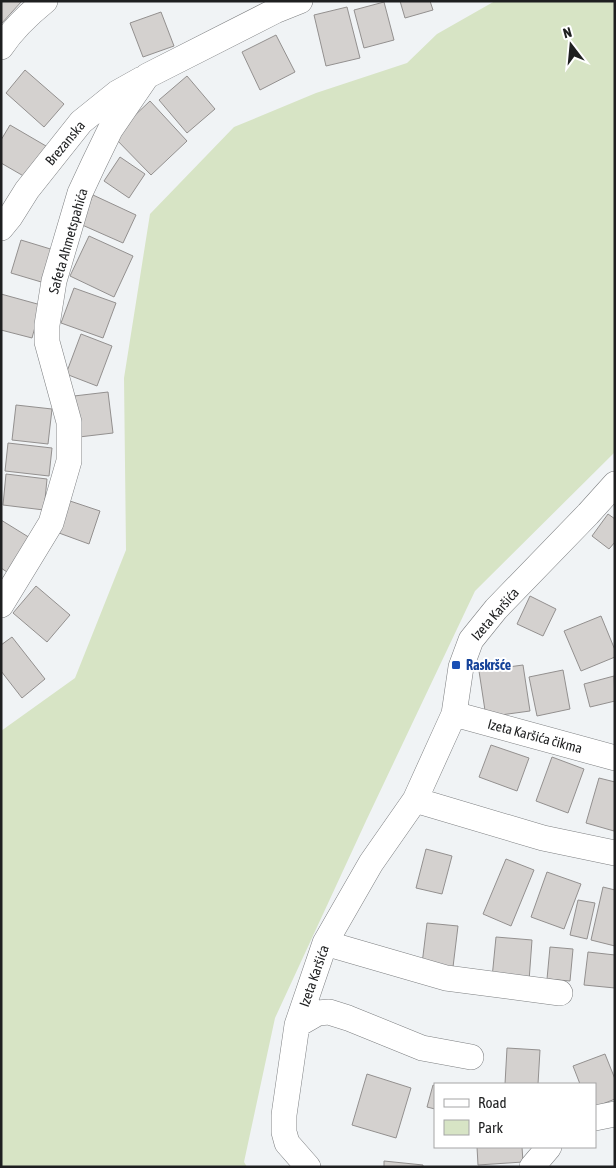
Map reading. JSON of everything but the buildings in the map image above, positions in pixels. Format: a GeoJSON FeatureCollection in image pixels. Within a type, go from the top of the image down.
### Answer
{"type":"FeatureCollection","features":[{"type":"Feature","properties":{"kind":"street"},"geometry":{"type":"LineString","coordinates":[[1,46],[31,13],[45,1]]}},
{"type":"Feature","properties":{"kind":"street","name":"Safeta Ahmetspahića"},"geometry":{"type":"LineString","coordinates":[[1,605],[51,523],[69,461],[69,422],[47,342],[47,325],[54,281],[80,194],[110,130],[146,76],[276,11],[300,1]]}},
{"type":"Feature","properties":{"kind":"street","name":"Brezanska"},"geometry":{"type":"LineString","coordinates":[[1,228],[27,190],[81,122],[117,93],[146,76]]}},
{"type":"Feature","properties":{"kind":"street","name":"Izeta Karšića"},"geometry":{"type":"LineString","coordinates":[[308,1167],[287,1143],[284,1132],[284,1115],[297,1025],[325,943],[371,863],[415,800],[454,714],[461,667],[471,640],[496,609],[615,484]]}},
{"type":"Feature","properties":{"kind":"street","name":"Izeta Karšića čikma"},"geometry":{"type":"LineString","coordinates":[[454,714],[615,758]]}},
{"type":"Feature","properties":{"kind":"street"},"geometry":{"type":"LineString","coordinates":[[415,800],[543,838],[615,853]]}},
{"type":"Feature","properties":{"kind":"street"},"geometry":{"type":"LineString","coordinates":[[325,943],[446,978],[560,993]]}},
{"type":"Feature","properties":{"kind":"street"},"geometry":{"type":"LineString","coordinates":[[297,1025],[318,1013],[329,1012],[422,1048],[471,1057]]}},
{"type":"Feature","properties":{"kind":"street"},"geometry":{"type":"LineString","coordinates":[[596,1118],[615,1114]]}},
{"type":"Feature","properties":{"kind":"street"},"geometry":{"type":"LineString","coordinates":[[532,1167],[548,1148]]}},
{"type":"Feature","properties":{"kind":"green space"},"geometry":{"type":"Polygon","coordinates":[[[495,1],[615,1],[615,452],[475,591],[275,1018],[244,1162],[247,1167],[1,1167],[1,731],[75,678],[126,550],[124,378],[150,214],[234,127],[316,93],[407,63],[437,34],[495,1]]]}},
{"type":"Feature","properties":{"kind":"place","name":"Raskršće"},"geometry":{"type":"Point","coordinates":[456,665]}}]}
